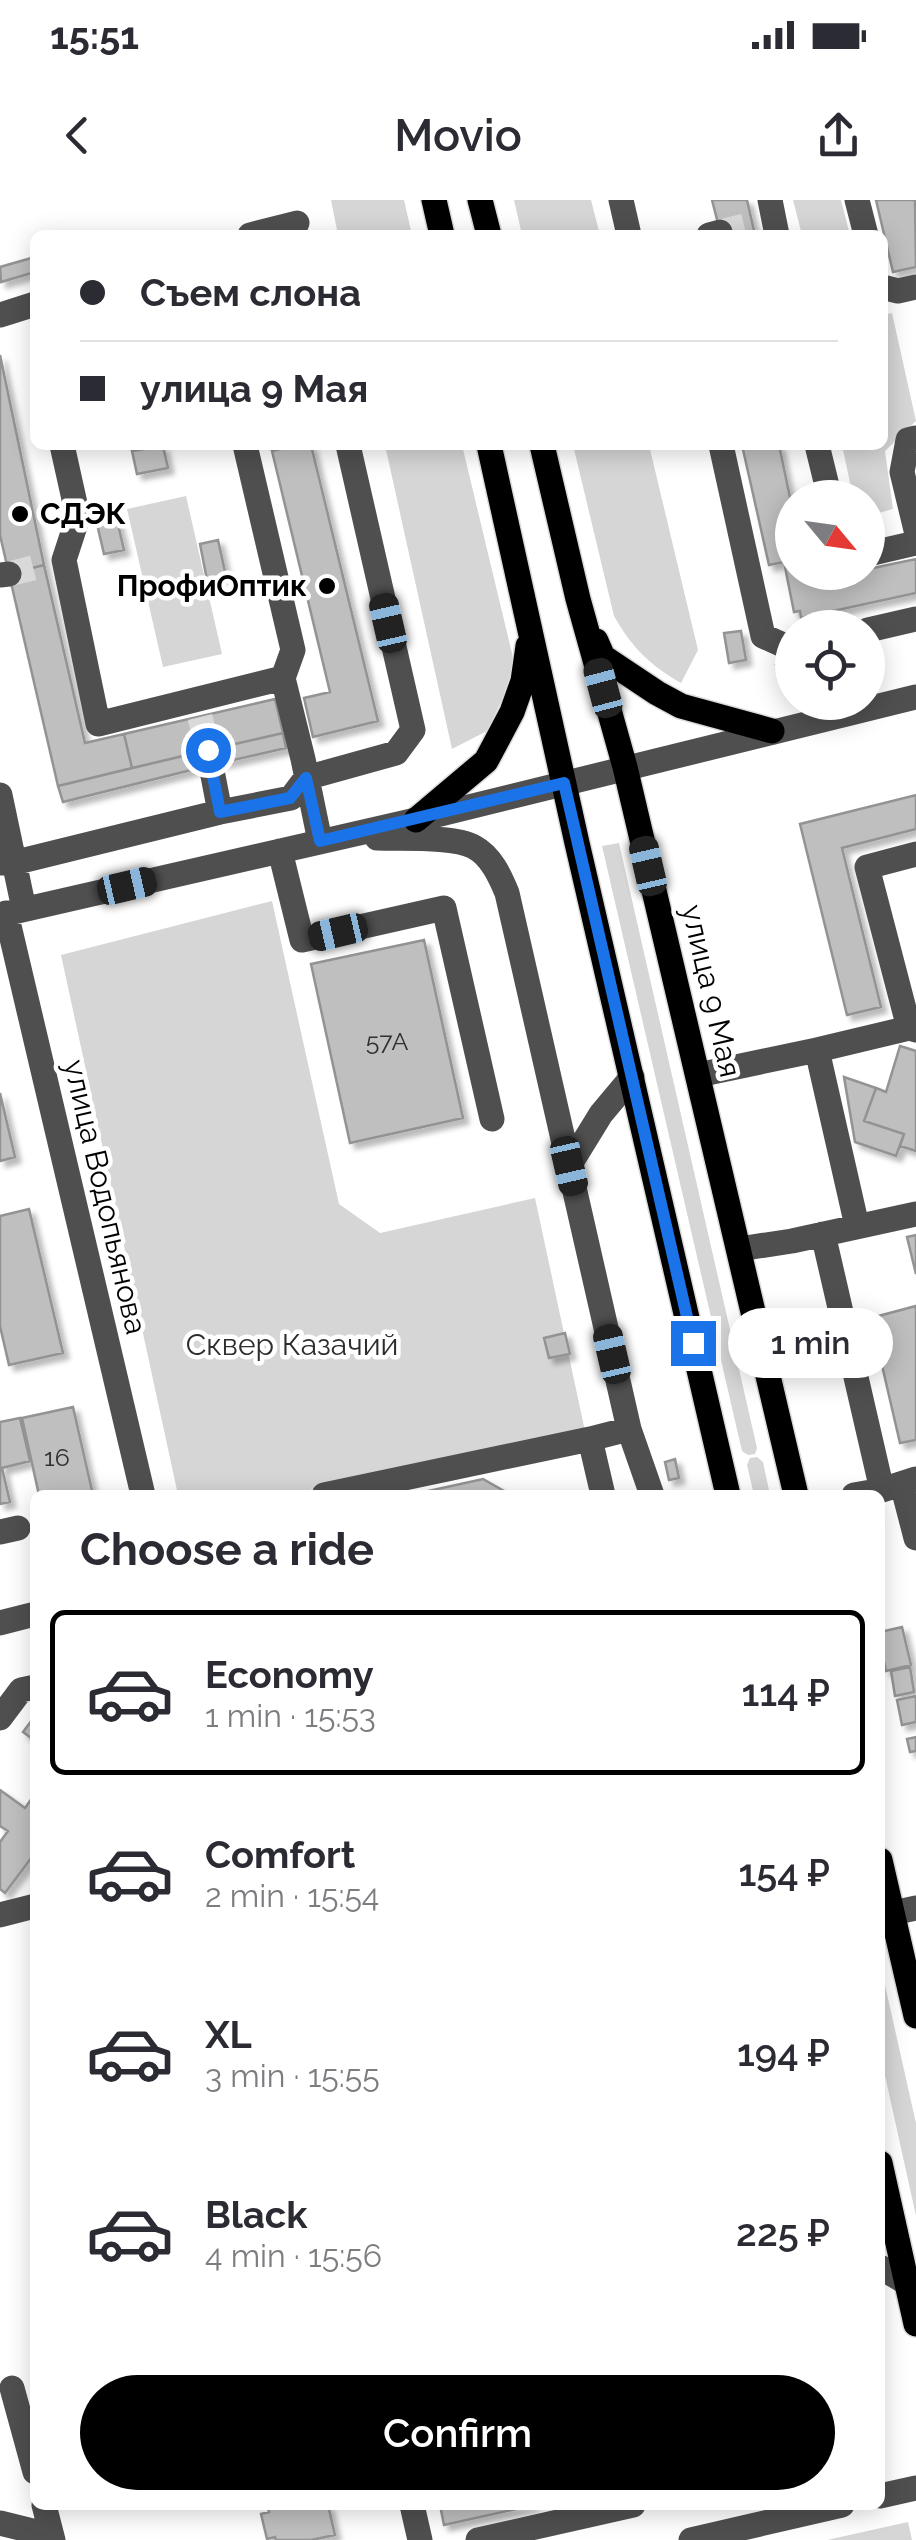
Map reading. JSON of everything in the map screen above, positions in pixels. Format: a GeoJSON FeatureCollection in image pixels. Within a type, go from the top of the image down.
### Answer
{"type":"FeatureCollection","features":[{"type":"Feature","properties":{"kind":"main road"},"geometry":{"type":"LineString","coordinates":[[434,200],[441,230]]}},
{"type":"Feature","properties":{"kind":"main road"},"geometry":{"type":"LineString","coordinates":[[480,200],[488,230]]}},
{"type":"Feature","properties":{"kind":"main road"},"geometry":{"type":"LineString","coordinates":[[490,450],[727,1490]]}},
{"type":"Feature","properties":{"kind":"main road","name":"улица 9 Мая"},"geometry":{"type":"LineString","coordinates":[[543,450],[578,599],[626,768],[795,1490]]}},
{"type":"Feature","properties":{"kind":"main road"},"geometry":{"type":"LineString","coordinates":[[578,599],[602,657],[681,706],[772,731]]}},
{"type":"Feature","properties":{"kind":"main road"},"geometry":{"type":"LineString","coordinates":[[416,820],[486,761],[524,681],[530,626]]}},
{"type":"Feature","properties":{"kind":"main road"},"geometry":{"type":"LineString","coordinates":[[885,1871],[904,1911],[916,2016]]}},
{"type":"Feature","properties":{"kind":"main road"},"geometry":{"type":"LineString","coordinates":[[885,2186],[916,2324]]}},
{"type":"Feature","properties":{"kind":"street"},"geometry":{"type":"LineString","coordinates":[[621,200],[628,230]]}},
{"type":"Feature","properties":{"kind":"street"},"geometry":{"type":"LineString","coordinates":[[857,200],[865,230]]}},
{"type":"Feature","properties":{"kind":"street"},"geometry":{"type":"LineString","coordinates":[[264,230],[296,219]]}},
{"type":"Feature","properties":{"kind":"street"},"geometry":{"type":"LineString","coordinates":[[888,289],[916,288]]}},
{"type":"Feature","properties":{"kind":"street"},"geometry":{"type":"LineString","coordinates":[[0,315],[30,312]]}},
{"type":"Feature","properties":{"kind":"street"},"geometry":{"type":"LineString","coordinates":[[916,438],[908,440],[902,472],[916,530]]}},
{"type":"Feature","properties":{"kind":"street"},"geometry":{"type":"LineString","coordinates":[[63,450],[78,517],[54,563],[98,724],[198,707],[283,678]]}},
{"type":"Feature","properties":{"kind":"street"},"geometry":{"type":"LineString","coordinates":[[246,450],[293,650],[283,678],[306,778],[331,839]]}},
{"type":"Feature","properties":{"kind":"street"},"geometry":{"type":"LineString","coordinates":[[7,863],[290,798],[306,778],[396,754],[413,730],[349,450]]}},
{"type":"Feature","properties":{"kind":"street"},"geometry":{"type":"LineString","coordinates":[[721,450],[763,636],[775,641]]}},
{"type":"Feature","properties":{"kind":"street"},"geometry":{"type":"LineString","coordinates":[[819,450],[826,480]]}},
{"type":"Feature","properties":{"kind":"street"},"geometry":{"type":"LineString","coordinates":[[885,550],[916,543]]}},
{"type":"Feature","properties":{"kind":"street"},"geometry":{"type":"LineString","coordinates":[[885,626],[916,618]]}},
{"type":"Feature","properties":{"kind":"street"},"geometry":{"type":"LineString","coordinates":[[10,912],[416,820],[916,697]]}},
{"type":"Feature","properties":{"kind":"street"},"geometry":{"type":"LineString","coordinates":[[208,750],[220,812]]}},
{"type":"Feature","properties":{"kind":"street","name":"улица Водопьянова"},"geometry":{"type":"LineString","coordinates":[[0,795],[10,912],[141,1490]]}},
{"type":"Feature","properties":{"kind":"street"},"geometry":{"type":"LineString","coordinates":[[331,839],[458,841],[476,848],[490,861],[507,893],[629,1429],[650,1490]]}},
{"type":"Feature","properties":{"kind":"street"},"geometry":{"type":"LineString","coordinates":[[280,850],[302,940],[444,908],[492,1119]]}},
{"type":"Feature","properties":{"kind":"street"},"geometry":{"type":"LineString","coordinates":[[698,1075],[912,1029],[868,867],[916,854]]}},
{"type":"Feature","properties":{"kind":"street"},"geometry":{"type":"LineString","coordinates":[[817,1050],[857,1226]]}},
{"type":"Feature","properties":{"kind":"street"},"geometry":{"type":"LineString","coordinates":[[569,1166],[601,1114],[632,1078]]}},
{"type":"Feature","properties":{"kind":"street"},"geometry":{"type":"LineString","coordinates":[[739,1248],[792,1242],[916,1214]]}},
{"type":"Feature","properties":{"kind":"street"},"geometry":{"type":"LineString","coordinates":[[823,1234],[916,1538]]}},
{"type":"Feature","properties":{"kind":"street"},"geometry":{"type":"LineString","coordinates":[[348,1490],[629,1429]]}},
{"type":"Feature","properties":{"kind":"street"},"geometry":{"type":"LineString","coordinates":[[590,1439],[601,1490]]}},
{"type":"Feature","properties":{"kind":"street"},"geometry":{"type":"LineString","coordinates":[[0,1623],[30,1615]]}},
{"type":"Feature","properties":{"kind":"street"},"geometry":{"type":"LineString","coordinates":[[0,1718],[21,1690],[30,1688]]}},
{"type":"Feature","properties":{"kind":"street"},"geometry":{"type":"LineString","coordinates":[[0,1915],[30,1907]]}},
{"type":"Feature","properties":{"kind":"street"},"geometry":{"type":"LineString","coordinates":[[885,2271],[906,2283]]}},
{"type":"Feature","properties":{"kind":"street"},"geometry":{"type":"LineString","coordinates":[[12,2388],[30,2454]]}},
{"type":"Feature","properties":{"kind":"street"},"geometry":{"type":"LineString","coordinates":[[885,2495],[916,2488]]}},
{"type":"Feature","properties":{"kind":"street"},"geometry":{"type":"LineString","coordinates":[[45,2510],[52,2538]]}},
{"type":"Feature","properties":{"kind":"street"},"geometry":{"type":"LineString","coordinates":[[413,2510],[420,2540]]}},
{"type":"Feature","properties":{"kind":"street"},"geometry":{"type":"LineString","coordinates":[[478,2540],[611,2510]]}},
{"type":"Feature","properties":{"kind":"street"},"geometry":{"type":"LineString","coordinates":[[691,2540],[820,2510]]}},
{"type":"Feature","properties":{"kind":"street"},"geometry":{"type":"LineString","coordinates":[[0,2522],[52,2538]]}},
{"type":"Feature","properties":{"kind":"green space"},"geometry":{"type":"Polygon","coordinates":[[[331,200],[404,200],[411,230],[337,230],[331,200]]]}},
{"type":"Feature","properties":{"kind":"green space"},"geometry":{"type":"Polygon","coordinates":[[[514,200],[591,200],[599,230],[521,230],[514,200]]]}},
{"type":"Feature","properties":{"kind":"green space"},"geometry":{"type":"Polygon","coordinates":[[[793,200],[841,200],[849,230],[801,230],[793,200]]]}},
{"type":"Feature","properties":{"kind":"green space"},"geometry":{"type":"Polygon","coordinates":[[[892,313],[916,421],[888,448],[888,314],[892,313]]]}},
{"type":"Feature","properties":{"kind":"green space"},"geometry":{"type":"Polygon","coordinates":[[[386,450],[463,450],[516,670],[487,731],[452,749],[386,450]]]}},
{"type":"Feature","properties":{"kind":"green space"},"geometry":{"type":"Polygon","coordinates":[[[574,450],[650,450],[698,650],[681,683],[643,655],[614,616],[574,450]]]}},
{"type":"Feature","properties":{"kind":"green space"},"geometry":{"type":"Polygon","coordinates":[[[843,450],[886,450],[893,509],[885,511],[885,480],[849,480],[843,450]]]}},
{"type":"Feature","properties":{"kind":"green space"},"geometry":{"type":"Polygon","coordinates":[[[186,496],[222,654],[163,667],[127,509],[186,496]]]}},
{"type":"Feature","properties":{"kind":"green space"},"geometry":{"type":"Polygon","coordinates":[[[619,843],[757,1448],[755,1454],[742,1451],[602,846],[619,843]]]}},
{"type":"Feature","properties":{"kind":"green space","name":"Сквер Казачий"},"geometry":{"type":"Polygon","coordinates":[[[272,901],[339,1204],[380,1233],[535,1198],[585,1431],[309,1490],[177,1490],[61,955],[272,901]]]}},
{"type":"Feature","properties":{"kind":"green space"},"geometry":{"type":"Polygon","coordinates":[[[757,1457],[763,1462],[769,1490],[753,1490],[747,1465],[750,1458],[757,1457]]]}},
{"type":"Feature","properties":{"kind":"green space"},"geometry":{"type":"Polygon","coordinates":[[[885,1985],[916,2123],[916,2216],[885,2076],[885,1985]]]}},
{"type":"Feature","properties":{"kind":"green space"},"geometry":{"type":"Polygon","coordinates":[[[908,2522],[912,2540],[827,2540],[908,2522]]]}},
{"type":"Feature","properties":{"kind":"building"},"geometry":{"type":"Polygon","coordinates":[[[712,200],[747,200],[754,230],[720,230],[712,200]]]}},
{"type":"Feature","properties":{"kind":"building"},"geometry":{"type":"Polygon","coordinates":[[[876,200],[915,200],[916,267],[893,272],[888,230],[883,230],[876,200]]]}},
{"type":"Feature","properties":{"kind":"building"},"geometry":{"type":"Polygon","coordinates":[[[30,258],[30,273],[1,282],[0,267],[30,258]]]}},
{"type":"Feature","properties":{"kind":"building"},"geometry":{"type":"Polygon","coordinates":[[[0,355],[44,565],[9,574],[0,535],[0,355]]]}},
{"type":"Feature","properties":{"kind":"building"},"geometry":{"type":"Polygon","coordinates":[[[164,450],[168,468],[137,474],[132,451],[164,450]]]}},
{"type":"Feature","properties":{"kind":"building"},"geometry":{"type":"Polygon","coordinates":[[[312,450],[378,721],[313,737],[304,698],[330,692],[272,451],[312,450]]]}},
{"type":"Feature","properties":{"kind":"building"},"geometry":{"type":"Polygon","coordinates":[[[743,450],[780,450],[786,480],[775,480],[775,564],[769,565],[743,450]]]}},
{"type":"Feature","properties":{"kind":"building"},"geometry":{"type":"Polygon","coordinates":[[[117,520],[124,550],[104,554],[97,524],[117,520]]]}},
{"type":"Feature","properties":{"kind":"building"},"geometry":{"type":"Polygon","coordinates":[[[218,540],[226,576],[207,580],[200,544],[218,540]]]}},
{"type":"Feature","properties":{"kind":"building"},"geometry":{"type":"Polygon","coordinates":[[[916,559],[916,593],[838,610],[794,610],[790,590],[885,590],[885,565],[916,559]]]}},
{"type":"Feature","properties":{"kind":"building"},"geometry":{"type":"Polygon","coordinates":[[[44,565],[85,743],[124,734],[132,768],[58,786],[9,574],[44,565]]]}},
{"type":"Feature","properties":{"kind":"building"},"geometry":{"type":"Polygon","coordinates":[[[741,631],[746,660],[729,663],[724,633],[741,631]]]}},
{"type":"Feature","properties":{"kind":"building"},"geometry":{"type":"Polygon","coordinates":[[[275,699],[283,733],[132,768],[124,734],[275,699]]]}},
{"type":"Feature","properties":{"kind":"building"},"geometry":{"type":"Polygon","coordinates":[[[283,733],[286,748],[220,763],[217,748],[283,733]]]}},
{"type":"Feature","properties":{"kind":"building"},"geometry":{"type":"Polygon","coordinates":[[[199,752],[203,767],[63,802],[58,786],[199,752]]]}},
{"type":"Feature","properties":{"kind":"building"},"geometry":{"type":"Polygon","coordinates":[[[916,795],[916,829],[842,848],[881,1007],[847,1015],[800,824],[916,795]]]}},
{"type":"Feature","properties":{"kind":"building"},"geometry":{"type":"Polygon","coordinates":[[[424,940],[463,1118],[350,1143],[311,964],[424,940]]]}},
{"type":"Feature","properties":{"kind":"building"},"geometry":{"type":"Polygon","coordinates":[[[900,1046],[916,1051],[916,1151],[900,1146],[904,1134],[864,1121],[876,1088],[886,1092],[900,1046]]]}},
{"type":"Feature","properties":{"kind":"building"},"geometry":{"type":"Polygon","coordinates":[[[844,1077],[876,1088],[864,1121],[904,1134],[896,1156],[855,1142],[844,1077]]]}},
{"type":"Feature","properties":{"kind":"building"},"geometry":{"type":"Polygon","coordinates":[[[0,1093],[15,1157],[0,1161],[0,1093]]]}},
{"type":"Feature","properties":{"kind":"building"},"geometry":{"type":"Polygon","coordinates":[[[29,1209],[63,1353],[9,1365],[0,1326],[0,1216],[29,1209]]]}},
{"type":"Feature","properties":{"kind":"building"},"geometry":{"type":"Polygon","coordinates":[[[916,1235],[916,1274],[907,1237],[916,1235]]]}},
{"type":"Feature","properties":{"kind":"building"},"geometry":{"type":"Polygon","coordinates":[[[916,1306],[916,1440],[900,1443],[871,1318],[916,1306]]]}},
{"type":"Feature","properties":{"kind":"building"},"geometry":{"type":"Polygon","coordinates":[[[565,1333],[570,1354],[549,1358],[544,1338],[565,1333]]]}},
{"type":"Feature","properties":{"kind":"building"},"geometry":{"type":"Polygon","coordinates":[[[73,1407],[92,1490],[38,1490],[22,1418],[73,1407]]]}},
{"type":"Feature","properties":{"kind":"building"},"geometry":{"type":"Polygon","coordinates":[[[20,1418],[30,1461],[2,1468],[10,1502],[0,1504],[0,1422],[20,1418]]]}},
{"type":"Feature","properties":{"kind":"building"},"geometry":{"type":"Polygon","coordinates":[[[675,1459],[679,1478],[669,1480],[665,1462],[675,1459]]]}},
{"type":"Feature","properties":{"kind":"building"},"geometry":{"type":"Polygon","coordinates":[[[483,1479],[502,1490],[433,1490],[483,1479]]]}},
{"type":"Feature","properties":{"kind":"building"},"geometry":{"type":"Polygon","coordinates":[[[902,1627],[911,1665],[886,1671],[885,1631],[902,1627]]]}},
{"type":"Feature","properties":{"kind":"building"},"geometry":{"type":"Polygon","coordinates":[[[910,1667],[914,1692],[895,1696],[891,1671],[910,1667]]]}},
{"type":"Feature","properties":{"kind":"building"},"geometry":{"type":"Polygon","coordinates":[[[916,1696],[916,1722],[902,1725],[897,1700],[916,1696]]]}},
{"type":"Feature","properties":{"kind":"building"},"geometry":{"type":"Polygon","coordinates":[[[916,1737],[916,1751],[910,1752],[907,1739],[916,1737]]]}},
{"type":"Feature","properties":{"kind":"building"},"geometry":{"type":"Polygon","coordinates":[[[0,1790],[25,1808],[30,1801],[30,1860],[5,1893],[0,1889],[0,1842],[8,1831],[0,1826],[0,1790]]]}},
{"type":"Feature","properties":{"kind":"building"},"geometry":{"type":"Polygon","coordinates":[[[329,2510],[335,2535],[311,2540],[267,2539],[261,2514],[329,2510]]]}},
{"type":"Feature","properties":{"kind":"building"},"geometry":{"type":"Polygon","coordinates":[[[441,2510],[512,2510],[444,2525],[441,2510]]]}},
{"type":"Feature","properties":{"kind":"tunnel"},"geometry":{"type":"LineString","coordinates":[[728,230],[753,224]]}},
{"type":"Feature","properties":{"kind":"tunnel"},"geometry":{"type":"LineString","coordinates":[[9,574],[44,565]]}},
{"type":"Feature","properties":{"kind":"tunnel"},"geometry":{"type":"LineString","coordinates":[[200,717],[208,750]]}},
{"type":"Feature","properties":{"kind":"place","name":"СДЭК"},"geometry":{"type":"Point","coordinates":[20,514]}},
{"type":"Feature","properties":{"kind":"place","name":"ПрофиОптик"},"geometry":{"type":"Point","coordinates":[327,586]}},
{"type":"Feature","properties":{"kind":"route"},"geometry":{"type":"LineString","coordinates":[[208,750],[220,812],[290,798],[306,778],[320,841],[564,783],[693,1343]]}}]}
